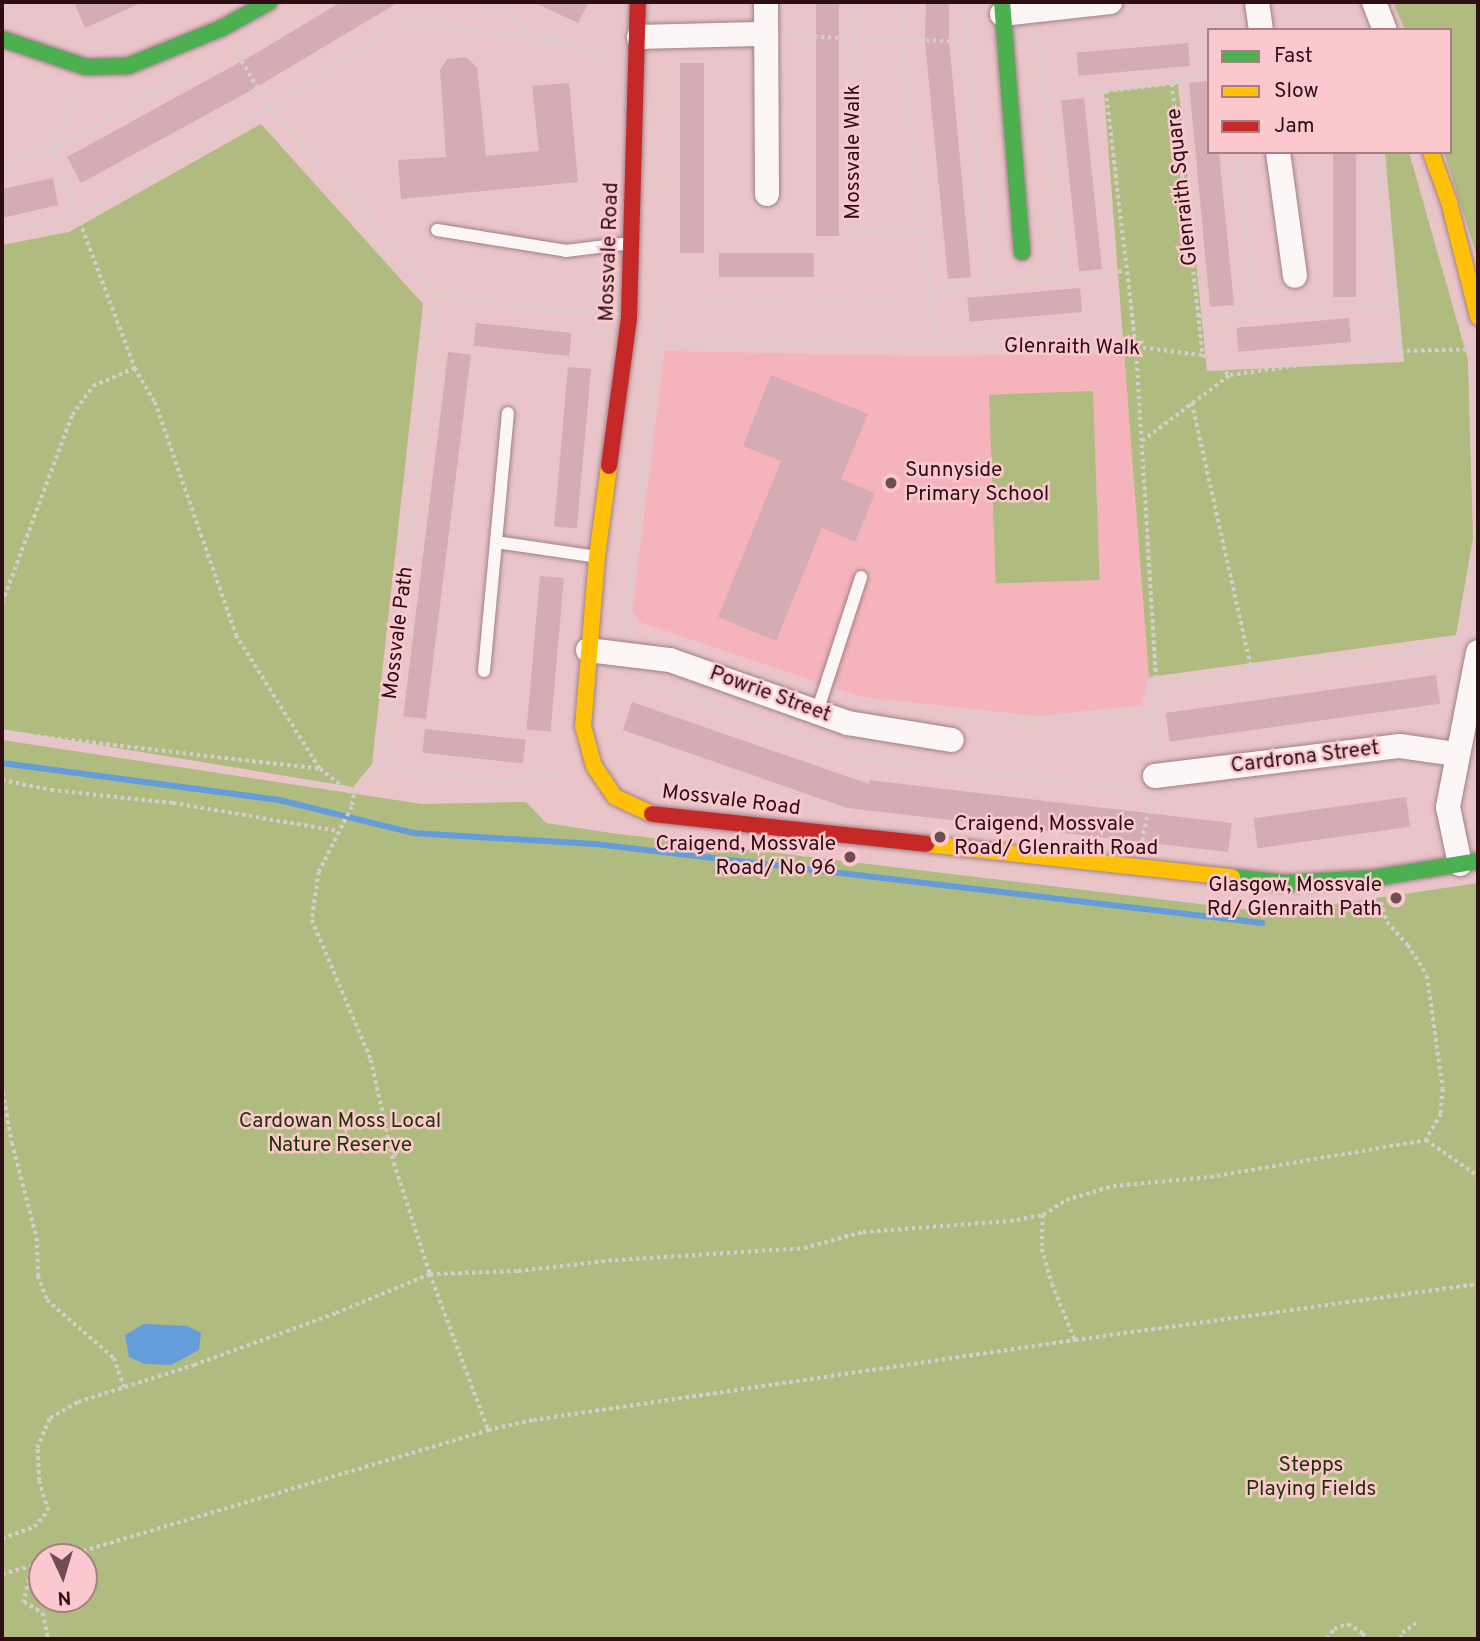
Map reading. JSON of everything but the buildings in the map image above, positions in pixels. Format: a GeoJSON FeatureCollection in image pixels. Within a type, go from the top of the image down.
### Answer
{"type":"FeatureCollection","features":[{"type":"Feature","properties":{"kind":"street"},"geometry":{"type":"LineString","coordinates":[[2,39],[86,67],[128,65],[222,28],[269,2]]}},
{"type":"Feature","properties":{"kind":"street","name":"Mossvale Road"},"geometry":{"type":"LineString","coordinates":[[638,2],[629,318],[597,557],[583,726],[594,766],[615,797],[653,814],[1286,883],[1374,878],[1469,862]]}},
{"type":"Feature","properties":{"kind":"street"},"geometry":{"type":"LineString","coordinates":[[766,2],[767,194]]}},
{"type":"Feature","properties":{"kind":"street"},"geometry":{"type":"LineString","coordinates":[[1022,252],[1002,8],[1036,10],[1110,2]]}},
{"type":"Feature","properties":{"kind":"street"},"geometry":{"type":"LineString","coordinates":[[1257,2],[1261,28]]}},
{"type":"Feature","properties":{"kind":"street"},"geometry":{"type":"LineString","coordinates":[[1374,2],[1384,28]]}},
{"type":"Feature","properties":{"kind":"street"},"geometry":{"type":"LineString","coordinates":[[639,37],[766,34]]}},
{"type":"Feature","properties":{"kind":"street"},"geometry":{"type":"LineString","coordinates":[[1278,154],[1295,276]]}},
{"type":"Feature","properties":{"kind":"street"},"geometry":{"type":"LineString","coordinates":[[1432,154],[1449,202],[1478,317]]}},
{"type":"Feature","properties":{"kind":"street"},"geometry":{"type":"LineString","coordinates":[[1469,862],[1448,807],[1472,649]]}},
{"type":"Feature","properties":{"kind":"street","name":"Powrie Street"},"geometry":{"type":"LineString","coordinates":[[588,650],[670,660],[848,723],[952,740]]}},
{"type":"Feature","properties":{"kind":"street","name":"Cardrona Street"},"geometry":{"type":"LineString","coordinates":[[1154,776],[1400,747],[1456,754]]}},
{"type":"Feature","properties":{"kind":"lane"},"geometry":{"type":"LineString","coordinates":[[437,230],[566,251],[632,243]]}},
{"type":"Feature","properties":{"kind":"lane"},"geometry":{"type":"LineString","coordinates":[[484,671],[508,412]]}},
{"type":"Feature","properties":{"kind":"lane"},"geometry":{"type":"LineString","coordinates":[[496,542],[597,557]]}},
{"type":"Feature","properties":{"kind":"lane"},"geometry":{"type":"LineString","coordinates":[[817,712],[861,577]]}},
{"type":"Feature","properties":{"kind":"path"},"geometry":{"type":"LineString","coordinates":[[481,2],[556,42]]}},
{"type":"Feature","properties":{"kind":"path","name":"Mossvale Walk"},"geometry":{"type":"LineString","coordinates":[[853,2],[855,234],[923,232]]}},
{"type":"Feature","properties":{"kind":"path"},"geometry":{"type":"LineString","coordinates":[[904,2],[902,40],[937,346]]}},
{"type":"Feature","properties":{"kind":"path"},"geometry":{"type":"LineString","coordinates":[[968,2],[967,44],[991,285]]}},
{"type":"Feature","properties":{"kind":"path"},"geometry":{"type":"LineString","coordinates":[[1222,2],[1224,28]]}},
{"type":"Feature","properties":{"kind":"path"},"geometry":{"type":"LineString","coordinates":[[1036,10],[1065,277]]}},
{"type":"Feature","properties":{"kind":"path"},"geometry":{"type":"LineString","coordinates":[[2,233],[78,217],[269,108],[406,20],[556,42],[614,57]]}},
{"type":"Feature","properties":{"kind":"path"},"geometry":{"type":"LineString","coordinates":[[222,28],[269,108],[438,296],[660,322]]}},
{"type":"Feature","properties":{"kind":"path"},"geometry":{"type":"LineString","coordinates":[[766,34],[967,44],[1004,41]]}},
{"type":"Feature","properties":{"kind":"path"},"geometry":{"type":"LineString","coordinates":[[2,162],[53,150],[210,62]]}},
{"type":"Feature","properties":{"kind":"path"},"geometry":{"type":"LineString","coordinates":[[86,67],[53,150],[135,368],[155,402],[236,635],[320,769],[354,795]]}},
{"type":"Feature","properties":{"kind":"path"},"geometry":{"type":"LineString","coordinates":[[1172,84],[1207,75]]}},
{"type":"Feature","properties":{"kind":"path","name":"Glenraith Square"},"geometry":{"type":"LineString","coordinates":[[1045,98],[1172,84],[1203,355]]}},
{"type":"Feature","properties":{"kind":"path"},"geometry":{"type":"LineString","coordinates":[[1107,91],[1125,271],[1136,347],[1157,688],[1154,776]]}},
{"type":"Feature","properties":{"kind":"path"},"geometry":{"type":"LineString","coordinates":[[1237,154],[1257,312]]}},
{"type":"Feature","properties":{"kind":"path"},"geometry":{"type":"LineString","coordinates":[[1377,154],[1400,351]]}},
{"type":"Feature","properties":{"kind":"path"},"geometry":{"type":"LineString","coordinates":[[1125,271],[944,289],[931,304],[661,303],[623,654],[637,680],[866,760],[1151,792],[1137,867]]}},
{"type":"Feature","properties":{"kind":"path","name":"Mossvale Path"},"geometry":{"type":"LineString","coordinates":[[389,760],[385,746],[438,296]]}},
{"type":"Feature","properties":{"kind":"path"},"geometry":{"type":"LineString","coordinates":[[1197,316],[1395,304]]}},
{"type":"Feature","properties":{"kind":"path","name":"Glenraith Walk"},"geometry":{"type":"LineString","coordinates":[[658,345],[1136,347],[1203,355],[1230,374]]}},
{"type":"Feature","properties":{"kind":"path"},"geometry":{"type":"LineString","coordinates":[[1142,441],[1230,374],[1400,351],[1478,349]]}},
{"type":"Feature","properties":{"kind":"path"},"geometry":{"type":"LineString","coordinates":[[2,603],[72,415],[93,386],[135,368]]}},
{"type":"Feature","properties":{"kind":"path"},"geometry":{"type":"LineString","coordinates":[[1192,403],[1251,668]]}},
{"type":"Feature","properties":{"kind":"path"},"geometry":{"type":"LineString","coordinates":[[1157,688],[1251,668],[1472,649]]}},
{"type":"Feature","properties":{"kind":"path"},"geometry":{"type":"LineString","coordinates":[[949,769],[952,740],[959,713],[1027,721],[1157,713]]}},
{"type":"Feature","properties":{"kind":"path"},"geometry":{"type":"LineString","coordinates":[[2,732],[320,769]]}},
{"type":"Feature","properties":{"kind":"path"},"geometry":{"type":"LineString","coordinates":[[488,1430],[430,1274],[394,1163],[371,1060],[312,920],[319,872],[352,807],[354,795],[389,760],[399,769],[513,783],[594,766]]}},
{"type":"Feature","properties":{"kind":"path"},"geometry":{"type":"LineString","coordinates":[[2,780],[51,790],[173,803],[339,831]]}},
{"type":"Feature","properties":{"kind":"path"},"geometry":{"type":"LineString","coordinates":[[1374,878],[1387,922],[1408,945],[1427,976],[1443,1089],[1441,1114],[1426,1140]]}},
{"type":"Feature","properties":{"kind":"path"},"geometry":{"type":"LineString","coordinates":[[2,1086],[12,1143],[37,1238],[38,1276],[47,1300],[114,1358],[124,1387]]}},
{"type":"Feature","properties":{"kind":"path"},"geometry":{"type":"LineString","coordinates":[[2,1539],[34,1527],[48,1511],[39,1481],[37,1448],[50,1418],[78,1402],[323,1318],[430,1274],[518,1271],[615,1260],[804,1248],[863,1232],[1010,1221],[1043,1215],[1066,1200],[1113,1186],[1210,1177],[1426,1140],[1478,1176]]}},
{"type":"Feature","properties":{"kind":"path"},"geometry":{"type":"LineString","coordinates":[[1043,1215],[1042,1248],[1052,1284],[1075,1340]]}},
{"type":"Feature","properties":{"kind":"path"},"geometry":{"type":"LineString","coordinates":[[98,1547],[488,1430],[533,1420],[1478,1284]]}},
{"type":"Feature","properties":{"kind":"path"},"geometry":{"type":"LineString","coordinates":[[2,1574],[28,1567]]}},
{"type":"Feature","properties":{"kind":"path"},"geometry":{"type":"LineString","coordinates":[[28,1584],[24,1602],[28,1604]]}},
{"type":"Feature","properties":{"kind":"path"},"geometry":{"type":"LineString","coordinates":[[43,1613],[48,1639]]}},
{"type":"Feature","properties":{"kind":"path"},"geometry":{"type":"LineString","coordinates":[[1400,1639],[1402,1633],[1416,1623]]}},
{"type":"Feature","properties":{"kind":"path"},"geometry":{"type":"LineString","coordinates":[[1327,1639],[1334,1629],[1348,1625],[1363,1633],[1365,1639]]}},
{"type":"Feature","properties":{"kind":"shaded area","name":"Sunnyside Primary School"},"geometry":{"type":"Polygon","coordinates":[[[665,351],[922,356],[1124,354],[1149,677],[1141,705],[1040,716],[862,697],[640,622],[632,611],[665,351]]]}},
{"type":"Feature","properties":{"kind":"green space"},"geometry":{"type":"Polygon","coordinates":[[[1393,2],[1478,2],[1478,259],[1445,154],[1452,154],[1452,28],[1404,28],[1393,2]]]}},
{"type":"Feature","properties":{"kind":"green space"},"geometry":{"type":"Polygon","coordinates":[[[1178,84],[1207,371],[1404,362],[1385,154],[1410,154],[1468,360],[1473,538],[1456,635],[1149,677],[1104,92],[1178,84]]]}},
{"type":"Feature","properties":{"kind":"green space"},"geometry":{"type":"Polygon","coordinates":[[[261,124],[423,304],[372,764],[353,787],[2,729],[2,245],[69,232],[261,124]]]}},
{"type":"Feature","properties":{"kind":"green space"},"geometry":{"type":"Polygon","coordinates":[[[1093,391],[1100,580],[996,584],[989,395],[1093,391]]]}},
{"type":"Feature","properties":{"kind":"green space","name":"Cardowan Moss Local Nature Reserve"},"geometry":{"type":"Polygon","coordinates":[[[2,740],[422,804],[526,802],[546,823],[611,833],[1275,913],[1478,883],[1478,1639],[2,1639],[2,740]]]}},
{"type":"Feature","properties":{"kind":"water"},"geometry":{"type":"Polygon","coordinates":[[[144,1324],[187,1326],[201,1333],[199,1350],[171,1365],[145,1364],[129,1357],[125,1335],[144,1324]]]}},
{"type":"Feature","properties":{"kind":"waterway"},"geometry":{"type":"LineString","coordinates":[[2,763],[279,800],[413,833],[595,844],[1262,923]]}},
{"type":"Feature","properties":{"kind":"traffic: fast"},"geometry":{"type":"LineString","coordinates":[[2,39],[86,67],[128,66],[222,28],[269,2]]}},
{"type":"Feature","properties":{"kind":"traffic: fast"},"geometry":{"type":"LineString","coordinates":[[1002,2],[1022,252]]}},
{"type":"Feature","properties":{"kind":"traffic: fast"},"geometry":{"type":"LineString","coordinates":[[1232,877],[1286,883],[1374,878],[1478,861]]}},
{"type":"Feature","properties":{"kind":"traffic: slow"},"geometry":{"type":"LineString","coordinates":[[1432,154],[1449,202],[1478,317]]}},
{"type":"Feature","properties":{"kind":"traffic: slow"},"geometry":{"type":"LineString","coordinates":[[609,466],[597,557],[583,726],[594,766],[615,797],[652,814]]}},
{"type":"Feature","properties":{"kind":"traffic: slow"},"geometry":{"type":"LineString","coordinates":[[926,844],[1232,877]]}},
{"type":"Feature","properties":{"kind":"traffic: jam"},"geometry":{"type":"LineString","coordinates":[[609,466],[629,318],[638,2]]}},
{"type":"Feature","properties":{"kind":"traffic: jam"},"geometry":{"type":"LineString","coordinates":[[652,814],[926,844]]}},
{"type":"Feature","properties":{"kind":"place","name":"Sunnyside Primary School"},"geometry":{"type":"Point","coordinates":[891,483]}},
{"type":"Feature","properties":{"kind":"place","name":"Craigend, Mossvale Road/ Glenraith Road"},"geometry":{"type":"Point","coordinates":[940,837]}},
{"type":"Feature","properties":{"kind":"place","name":"Craigend, Mossvale Road/ No 96"},"geometry":{"type":"Point","coordinates":[850,857]}},
{"type":"Feature","properties":{"kind":"place","name":"Glasgow, Mossvale Rd/ Glenraith Path"},"geometry":{"type":"Point","coordinates":[1396,898]}},
{"type":"Feature","properties":{"kind":"park label","name":"Stepps Playing Fields"},"geometry":{"type":"Point","coordinates":[1311,1478]}}]}
